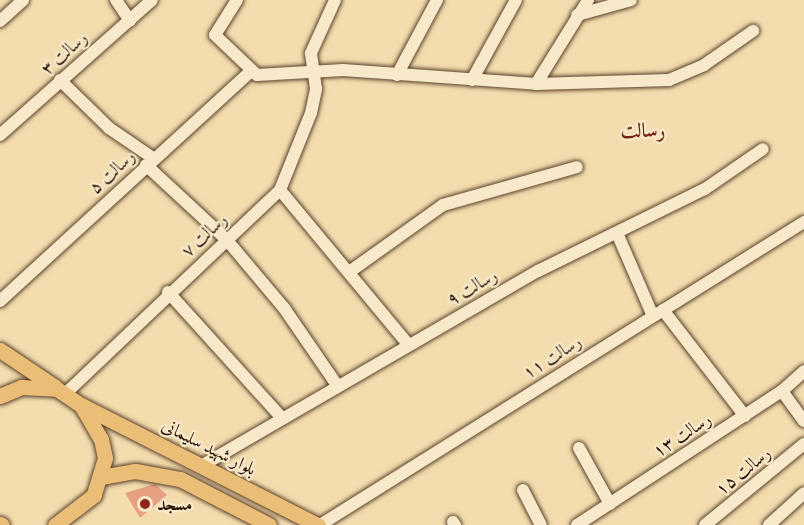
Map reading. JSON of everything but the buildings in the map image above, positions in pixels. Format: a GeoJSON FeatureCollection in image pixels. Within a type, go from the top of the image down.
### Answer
{"type":"FeatureCollection","features":[{"type":"Feature","properties":{"kind":"main road"},"geometry":{"type":"LineString","coordinates":[[0,350],[61,391]]}},
{"type":"Feature","properties":{"kind":"main road"},"geometry":{"type":"LineString","coordinates":[[0,396],[21,387],[61,391]]}},
{"type":"Feature","properties":{"kind":"main road","name":"بلوار شهید سلیمانی"},"geometry":{"type":"LineString","coordinates":[[61,391],[81,405],[319,525]]}},
{"type":"Feature","properties":{"kind":"main road"},"geometry":{"type":"LineString","coordinates":[[78,525],[82,509],[101,477],[101,439],[81,405]]}},
{"type":"Feature","properties":{"kind":"main road"},"geometry":{"type":"LineString","coordinates":[[101,477],[135,471],[180,479],[269,525]]}},
{"type":"Feature","properties":{"kind":"main road"},"geometry":{"type":"LineString","coordinates":[[55,525],[82,509]]}},
{"type":"Feature","properties":{"kind":"street"},"geometry":{"type":"LineString","coordinates":[[0,21],[23,0]]}},
{"type":"Feature","properties":{"kind":"street"},"geometry":{"type":"LineString","coordinates":[[116,0],[130,21]]}},
{"type":"Feature","properties":{"kind":"street","name":"رسالت ۳"},"geometry":{"type":"LineString","coordinates":[[0,135],[152,0]]}},
{"type":"Feature","properties":{"kind":"street"},"geometry":{"type":"LineString","coordinates":[[237,0],[215,34],[250,72],[397,75],[536,84],[669,80],[704,65],[753,31]]}},
{"type":"Feature","properties":{"kind":"street","name":"رسالت ۷"},"geometry":{"type":"LineString","coordinates":[[61,391],[280,190],[311,113],[316,89],[310,74],[310,53],[335,0]]}},
{"type":"Feature","properties":{"kind":"street"},"geometry":{"type":"LineString","coordinates":[[397,75],[437,0]]}},
{"type":"Feature","properties":{"kind":"street"},"geometry":{"type":"LineString","coordinates":[[472,80],[516,0]]}},
{"type":"Feature","properties":{"kind":"street"},"geometry":{"type":"LineString","coordinates":[[536,84],[588,0]]}},
{"type":"Feature","properties":{"kind":"street"},"geometry":{"type":"LineString","coordinates":[[577,15],[631,0]]}},
{"type":"Feature","properties":{"kind":"street","name":"رسالت ۵"},"geometry":{"type":"LineString","coordinates":[[0,301],[250,72]]}},
{"type":"Feature","properties":{"kind":"street"},"geometry":{"type":"LineString","coordinates":[[60,80],[122,139],[150,162],[226,239],[284,308],[337,385]]}},
{"type":"Feature","properties":{"kind":"street","name":"رسالت ۹"},"geometry":{"type":"LineString","coordinates":[[203,465],[407,343],[705,189],[763,148]]}},
{"type":"Feature","properties":{"kind":"street"},"geometry":{"type":"LineString","coordinates":[[352,270],[443,205],[577,167]]}},
{"type":"Feature","properties":{"kind":"street"},"geometry":{"type":"LineString","coordinates":[[280,190],[352,270],[407,343]]}},
{"type":"Feature","properties":{"kind":"street","name":"رسالت ۱۱"},"geometry":{"type":"LineString","coordinates":[[319,525],[804,222]]}},
{"type":"Feature","properties":{"kind":"street"},"geometry":{"type":"LineString","coordinates":[[617,233],[658,313],[745,416]]}},
{"type":"Feature","properties":{"kind":"street"},"geometry":{"type":"LineString","coordinates":[[168,292],[282,418]]}},
{"type":"Feature","properties":{"kind":"street","name":"رسالت ۱۳"},"geometry":{"type":"LineString","coordinates":[[577,525],[782,391],[804,371]]}},
{"type":"Feature","properties":{"kind":"street"},"geometry":{"type":"LineString","coordinates":[[782,391],[804,421]]}},
{"type":"Feature","properties":{"kind":"street","name":"رسالت ۱۵"},"geometry":{"type":"LineString","coordinates":[[705,525],[804,444]]}},
{"type":"Feature","properties":{"kind":"street"},"geometry":{"type":"LineString","coordinates":[[579,448],[610,504]]}},
{"type":"Feature","properties":{"kind":"street"},"geometry":{"type":"LineString","coordinates":[[523,490],[542,525]]}},
{"type":"Feature","properties":{"kind":"street"},"geometry":{"type":"LineString","coordinates":[[769,525],[804,493]]}},
{"type":"Feature","properties":{"kind":"place","name":"مسجد"},"geometry":{"type":"Point","coordinates":[145,504]}},
{"type":"Feature","properties":{"kind":"district","name":"رسالت"},"geometry":{"type":"Point","coordinates":[643,130]}}]}
